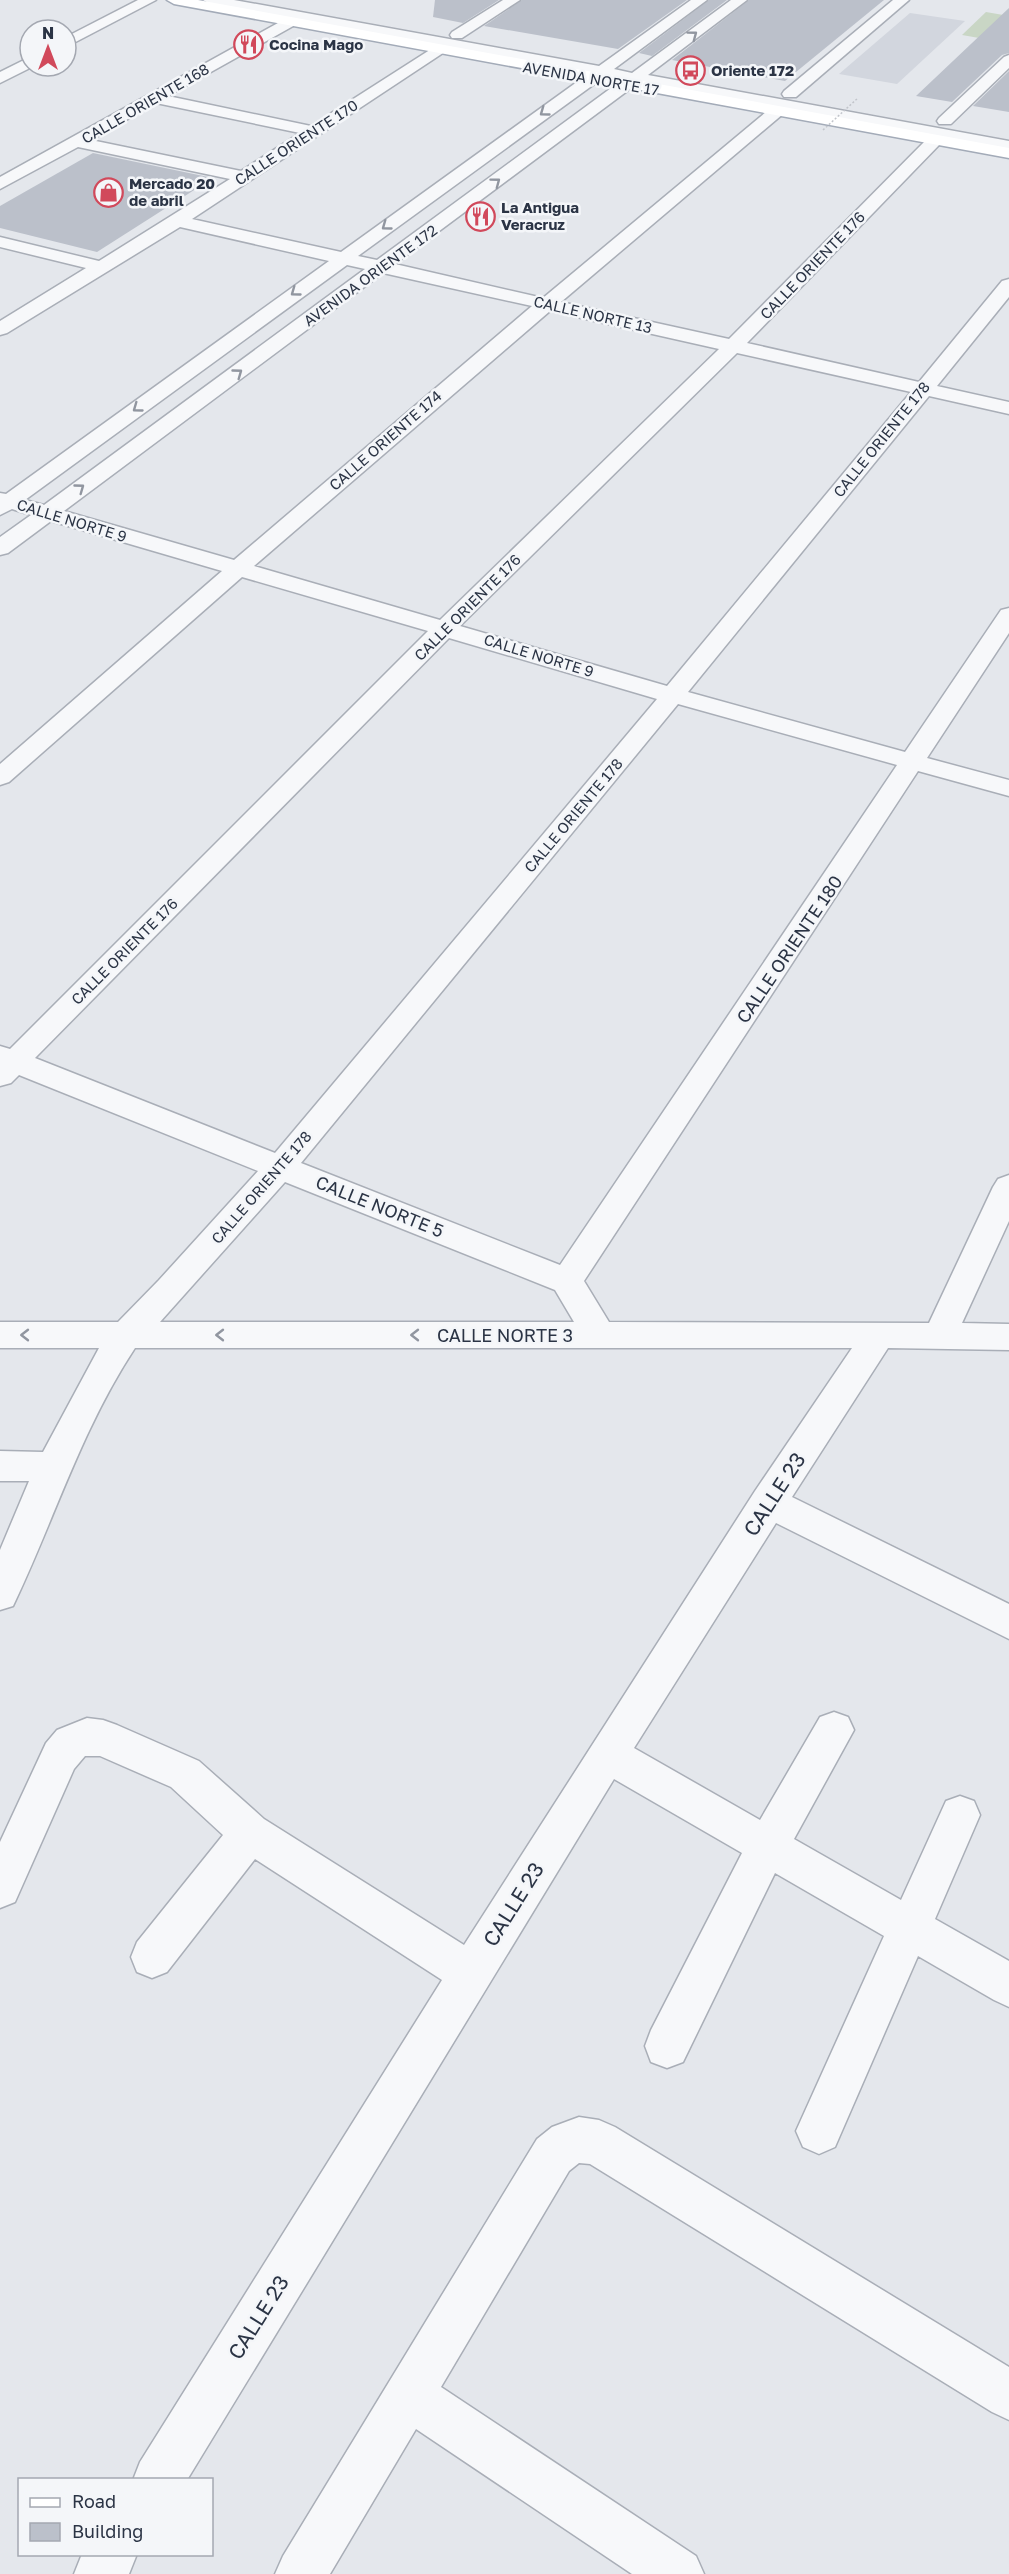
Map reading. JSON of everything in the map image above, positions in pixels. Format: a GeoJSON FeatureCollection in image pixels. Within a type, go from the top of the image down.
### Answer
{"type":"FeatureCollection","features":[{"type":"Feature","properties":{"kind":"main road","name":"AVENIDA NORTE 17"},"geometry":{"type":"LineString","coordinates":[[174,0],[438,50],[790,94],[940,130],[1009,153]]}},
{"type":"Feature","properties":{"kind":"main road","name":"AVENIDA NORTE 17"},"geometry":{"type":"LineString","coordinates":[[264,0],[318,7],[457,35],[777,111],[940,130],[1009,133]]}},
{"type":"Feature","properties":{"kind":"street"},"geometry":{"type":"LineString","coordinates":[[78,37],[149,0]]}},
{"type":"Feature","properties":{"kind":"street"},"geometry":{"type":"LineString","coordinates":[[210,0],[602,70]]}},
{"type":"Feature","properties":{"kind":"street"},"geometry":{"type":"LineString","coordinates":[[245,0],[602,70]]}},
{"type":"Feature","properties":{"kind":"street"},"geometry":{"type":"LineString","coordinates":[[457,35],[513,0]]}},
{"type":"Feature","properties":{"kind":"street","name":"AVENIDA ORIENTE 172"},"geometry":{"type":"LineString","coordinates":[[3,503],[700,0]]}},
{"type":"Feature","properties":{"kind":"street","name":"AVENIDA ORIENTE 172"},"geometry":{"type":"LineString","coordinates":[[0,549],[740,0]]}},
{"type":"Feature","properties":{"kind":"street"},"geometry":{"type":"LineString","coordinates":[[790,94],[902,0]]}},
{"type":"Feature","properties":{"kind":"street","name":"CALLE ORIENTE 168"},"geometry":{"type":"LineString","coordinates":[[2,181],[290,22]]}},
{"type":"Feature","properties":{"kind":"street","name":"CALLE ORIENTE 170"},"geometry":{"type":"LineString","coordinates":[[3,324],[103,267],[177,221],[438,50]]}},
{"type":"Feature","properties":{"kind":"street","name":"CALLE ORIENTE 176"},"geometry":{"type":"LineString","coordinates":[[5,1064],[733,346],[1009,60]]}},
{"type":"Feature","properties":{"kind":"street"},"geometry":{"type":"LineString","coordinates":[[0,78],[18,68]]}},
{"type":"Feature","properties":{"kind":"street"},"geometry":{"type":"LineString","coordinates":[[637,76],[1009,139]]}},
{"type":"Feature","properties":{"kind":"street"},"geometry":{"type":"LineString","coordinates":[[637,76],[1009,146]]}},
{"type":"Feature","properties":{"kind":"street"},"geometry":{"type":"LineString","coordinates":[[153,98],[312,131]]}},
{"type":"Feature","properties":{"kind":"street","name":"CALLE ORIENTE 174"},"geometry":{"type":"LineString","coordinates":[[0,777],[236,568],[546,303],[777,111]]}},
{"type":"Feature","properties":{"kind":"street"},"geometry":{"type":"LineString","coordinates":[[76,142],[244,177]]}},
{"type":"Feature","properties":{"kind":"street","name":"CALLE NORTE 13"},"geometry":{"type":"LineString","coordinates":[[177,221],[1009,408]]}},
{"type":"Feature","properties":{"kind":"street"},"geometry":{"type":"LineString","coordinates":[[0,242],[103,267]]}},
{"type":"Feature","properties":{"kind":"street","name":"CALLE ORIENTE 178"},"geometry":{"type":"LineString","coordinates":[[0,1594],[52,1467],[105,1366],[126,1335],[171,1289],[281,1166],[1009,285]]}},
{"type":"Feature","properties":{"kind":"street","name":"CALLE NORTE 9"},"geometry":{"type":"LineString","coordinates":[[3,503],[47,513],[446,627],[671,696],[915,760],[1009,788]]}},
{"type":"Feature","properties":{"kind":"street","name":"CALLE ORIENTE 180"},"geometry":{"type":"LineString","coordinates":[[567,1281],[915,760],[1009,615]]}},
{"type":"Feature","properties":{"kind":"street","name":"CALLE NORTE 5"},"geometry":{"type":"LineString","coordinates":[[5,1064],[281,1166],[567,1281]]}},
{"type":"Feature","properties":{"kind":"street"},"geometry":{"type":"LineString","coordinates":[[939,1336],[1009,1187]]}},
{"type":"Feature","properties":{"kind":"street"},"geometry":{"type":"LineString","coordinates":[[567,1281],[599,1335]]}},
{"type":"Feature","properties":{"kind":"street","name":"CALLE NORTE 3"},"geometry":{"type":"LineString","coordinates":[[0,1335],[1009,1337]]}},
{"type":"Feature","properties":{"kind":"street","name":"CALLE 23"},"geometry":{"type":"LineString","coordinates":[[159,2478],[607,1754],[768,1502],[879,1335]]}},
{"type":"Feature","properties":{"kind":"street"},"geometry":{"type":"LineString","coordinates":[[0,1467],[52,1467]]}},
{"type":"Feature","properties":{"kind":"street"},"geometry":{"type":"LineString","coordinates":[[768,1502],[1009,1622]]}},
{"type":"Feature","properties":{"kind":"street"},"geometry":{"type":"LineString","coordinates":[[667,2046],[766,1848],[834,1730]]}},
{"type":"Feature","properties":{"kind":"street"},"geometry":{"type":"LineString","coordinates":[[0,1888],[60,1756],[71,1743],[87,1736],[103,1738],[185,1774],[250,1833],[470,1973]]}},
{"type":"Feature","properties":{"kind":"street"},"geometry":{"type":"LineString","coordinates":[[607,1754],[766,1848],[1009,1985]]}},
{"type":"Feature","properties":{"kind":"street"},"geometry":{"type":"LineString","coordinates":[[819,2131],[960,1815]]}},
{"type":"Feature","properties":{"kind":"street"},"geometry":{"type":"LineString","coordinates":[[152,1957],[250,1833]]}},
{"type":"Feature","properties":{"kind":"street"},"geometry":{"type":"LineString","coordinates":[[301,2574],[553,2155],[566,2142],[582,2139],[609,2150],[1009,2395]]}},
{"type":"Feature","properties":{"kind":"street"},"geometry":{"type":"LineString","coordinates":[[410,2396],[678,2574]]}},
{"type":"Feature","properties":{"kind":"street"},"geometry":{"type":"LineString","coordinates":[[100,2574],[111,2556]]}},
{"type":"Feature","properties":{"kind":"path"},"geometry":{"type":"LineString","coordinates":[[823,130],[858,98]]}},
{"type":"Feature","properties":{"kind":"shaded area"},"geometry":{"type":"Polygon","coordinates":[[[910,13],[965,21],[897,84],[839,74],[910,13]]]}},
{"type":"Feature","properties":{"kind":"green space"},"geometry":{"type":"Polygon","coordinates":[[[986,12],[1009,16],[1002,42],[962,35],[986,12]]]}},
{"type":"Feature","properties":{"kind":"building"},"geometry":{"type":"Polygon","coordinates":[[[435,0],[499,0],[463,23],[433,17],[435,0]]]}},
{"type":"Feature","properties":{"kind":"building"},"geometry":{"type":"Polygon","coordinates":[[[522,0],[687,0],[618,49],[484,26],[522,0]]]}},
{"type":"Feature","properties":{"kind":"building"},"geometry":{"type":"Polygon","coordinates":[[[709,0],[727,0],[652,56],[639,53],[709,0]]]}},
{"type":"Feature","properties":{"kind":"building"},"geometry":{"type":"Polygon","coordinates":[[[749,0],[884,0],[785,81],[672,60],[749,0]]]}},
{"type":"Feature","properties":{"kind":"building"},"geometry":{"type":"Polygon","coordinates":[[[1009,8],[1009,53],[1002,55],[952,102],[916,96],[1009,8]]]}},
{"type":"Feature","properties":{"kind":"building"},"geometry":{"type":"Polygon","coordinates":[[[1009,71],[1009,112],[973,106],[1009,71]]]}},
{"type":"Feature","properties":{"kind":"building","name":"Mercado 20 de abril"},"geometry":{"type":"Polygon","coordinates":[[[93,153],[213,178],[97,252],[0,228],[0,206],[93,153]]]}},
{"type":"Feature","properties":{"kind":"place","name":"Cocina Mago"},"geometry":{"type":"Point","coordinates":[248,44]}},
{"type":"Feature","properties":{"kind":"place","name":"Oriente 172"},"geometry":{"type":"Point","coordinates":[690,70]}},
{"type":"Feature","properties":{"kind":"place","name":"Mercado 20 de abril"},"geometry":{"type":"Point","coordinates":[108,192]}},
{"type":"Feature","properties":{"kind":"place","name":"La Antigua Veracruz"},"geometry":{"type":"Point","coordinates":[480,216]}}]}
